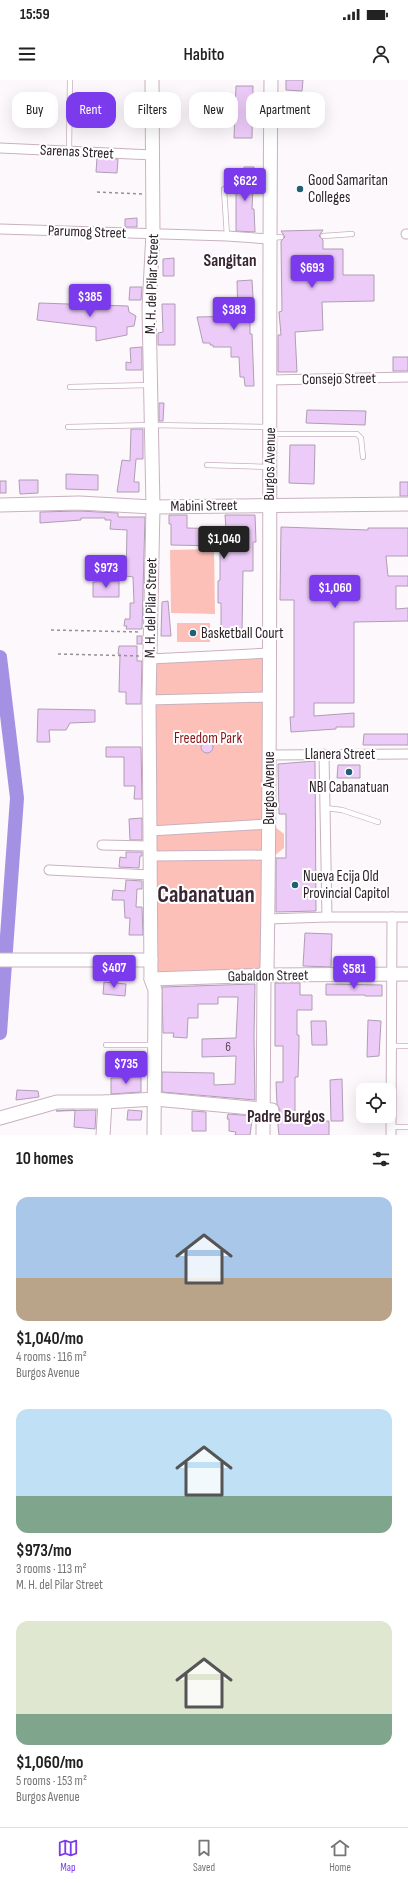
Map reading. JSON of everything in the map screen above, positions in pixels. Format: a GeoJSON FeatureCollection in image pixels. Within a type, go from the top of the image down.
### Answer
{"type":"FeatureCollection","features":[{"type":"Feature","properties":{"kind":"main road","name":"M. H. del Pilar Street"},"geometry":{"type":"LineString","coordinates":[[152,80],[154,234],[149,308],[153,507],[149,700],[151,980],[154,990],[155,1045],[154,1135]]}},
{"type":"Feature","properties":{"kind":"main road","name":"Burgos Avenue"},"geometry":{"type":"LineString","coordinates":[[271,80],[275,238],[270,380],[269,506],[269,854],[267,973],[268,1110],[271,1135]]}},
{"type":"Feature","properties":{"kind":"main road","name":"Mabini Street"},"geometry":{"type":"LineString","coordinates":[[0,505],[79,502],[153,507],[408,504]]}},
{"type":"Feature","properties":{"kind":"main road"},"geometry":{"type":"LineString","coordinates":[[0,960],[151,960]]}},
{"type":"Feature","properties":{"kind":"main road","name":"Gabaldon Street"},"geometry":{"type":"LineString","coordinates":[[151,980],[267,973],[408,974]]}},
{"type":"Feature","properties":{"kind":"main road"},"geometry":{"type":"LineString","coordinates":[[3,1117],[58,1102],[105,1102],[155,1099],[268,1110]]}},
{"type":"Feature","properties":{"kind":"main road"},"geometry":{"type":"LineString","coordinates":[[102,1135],[105,1102]]}},
{"type":"Feature","properties":{"kind":"main road","name":"Burgos Avenue"},"geometry":{"type":"LineString","coordinates":[[263,1135],[268,1110]]}},
{"type":"Feature","properties":{"kind":"street","name":"Sarenas Street"},"geometry":{"type":"LineString","coordinates":[[0,148],[153,156]]}},
{"type":"Feature","properties":{"kind":"street","name":"Parumog Street"},"geometry":{"type":"LineString","coordinates":[[0,229],[275,238]]}},
{"type":"Feature","properties":{"kind":"street","name":"Consejo Street"},"geometry":{"type":"LineString","coordinates":[[270,380],[408,378]]}},
{"type":"Feature","properties":{"kind":"street"},"geometry":{"type":"LineString","coordinates":[[150,657],[269,653]]}},
{"type":"Feature","properties":{"kind":"street"},"geometry":{"type":"LineString","coordinates":[[149,700],[269,697]]}},
{"type":"Feature","properties":{"kind":"street"},"geometry":{"type":"LineString","coordinates":[[324,754],[327,916]]}},
{"type":"Feature","properties":{"kind":"street","name":"Llanera Street"},"geometry":{"type":"LineString","coordinates":[[271,755],[408,754]]}},
{"type":"Feature","properties":{"kind":"street"},"geometry":{"type":"LineString","coordinates":[[150,831],[269,824]]}},
{"type":"Feature","properties":{"kind":"street"},"geometry":{"type":"LineString","coordinates":[[102,845],[150,851],[269,854]]}},
{"type":"Feature","properties":{"kind":"street"},"geometry":{"type":"LineString","coordinates":[[49,870],[150,875]]}},
{"type":"Feature","properties":{"kind":"street"},"geometry":{"type":"LineString","coordinates":[[268,919],[327,916],[408,917]]}},
{"type":"Feature","properties":{"kind":"street"},"geometry":{"type":"LineString","coordinates":[[391,1131],[393,974],[392,917]]}},
{"type":"Feature","properties":{"kind":"lane"},"geometry":{"type":"LineString","coordinates":[[70,80],[70,92]]}},
{"type":"Feature","properties":{"kind":"lane"},"geometry":{"type":"LineString","coordinates":[[69,151],[70,128]]}},
{"type":"Feature","properties":{"kind":"lane"},"geometry":{"type":"LineString","coordinates":[[224,189],[227,236]]}},
{"type":"Feature","properties":{"kind":"lane"},"geometry":{"type":"LineString","coordinates":[[323,236],[352,234]]}},
{"type":"Feature","properties":{"kind":"lane"},"geometry":{"type":"LineString","coordinates":[[70,387],[151,386]]}},
{"type":"Feature","properties":{"kind":"lane"},"geometry":{"type":"LineString","coordinates":[[68,427],[152,425],[357,434],[361,438],[363,458]]}},
{"type":"Feature","properties":{"kind":"lane"},"geometry":{"type":"LineString","coordinates":[[207,465],[270,467]]}},
{"type":"Feature","properties":{"kind":"lane"},"geometry":{"type":"LineString","coordinates":[[325,808],[342,810],[378,822]]}},
{"type":"Feature","properties":{"kind":"lane"},"geometry":{"type":"LineString","coordinates":[[106,1045],[155,1045]]}},
{"type":"Feature","properties":{"kind":"lane"},"geometry":{"type":"LineString","coordinates":[[392,1046],[408,1046]]}},
{"type":"Feature","properties":{"kind":"lane"},"geometry":{"type":"LineString","coordinates":[[391,1131],[408,1127]]}},
{"type":"Feature","properties":{"kind":"path"},"geometry":{"type":"LineString","coordinates":[[97,192],[154,195]]}},
{"type":"Feature","properties":{"kind":"path"},"geometry":{"type":"LineString","coordinates":[[51,630],[150,632]]}},
{"type":"Feature","properties":{"kind":"path"},"geometry":{"type":"LineString","coordinates":[[58,654],[150,657]]}},
{"type":"Feature","properties":{"kind":"green space"},"geometry":{"type":"Polygon","coordinates":[[[214,549],[215,614],[171,613],[170,550],[214,549]]]}},
{"type":"Feature","properties":{"kind":"green space","name":"Basketball Court"},"geometry":{"type":"Polygon","coordinates":[[[177,623],[210,623],[210,642],[177,642],[177,623]]]}},
{"type":"Feature","properties":{"kind":"green space","name":"Freedom Park"},"geometry":{"type":"Polygon","coordinates":[[[264,657],[263,972],[153,975],[152,660],[264,657]]]}},
{"type":"Feature","properties":{"kind":"green space"},"geometry":{"type":"Polygon","coordinates":[[[274,826],[284,834],[284,848],[274,856],[274,826]]]}},
{"type":"Feature","properties":{"kind":"building"},"geometry":{"type":"Polygon","coordinates":[[[286,80],[303,80],[302,91],[286,90],[286,80]]]}},
{"type":"Feature","properties":{"kind":"building"},"geometry":{"type":"Polygon","coordinates":[[[236,86],[253,86],[253,92],[246,92],[246,128],[252,128],[252,138],[234,138],[234,128],[238,128],[238,92],[236,92],[236,86]]]}},
{"type":"Feature","properties":{"kind":"building"},"geometry":{"type":"Polygon","coordinates":[[[97,158],[118,159],[117,173],[96,172],[97,158]]]}},
{"type":"Feature","properties":{"kind":"building"},"geometry":{"type":"Polygon","coordinates":[[[244,167],[254,167],[252,209],[254,209],[255,232],[236,231],[236,178],[244,178],[244,167]]]}},
{"type":"Feature","properties":{"kind":"building"},"geometry":{"type":"Polygon","coordinates":[[[137,218],[137,227],[125,227],[125,219],[137,218]]]}},
{"type":"Feature","properties":{"kind":"building"},"geometry":{"type":"Polygon","coordinates":[[[323,230],[319,236],[323,240],[323,249],[343,249],[343,275],[374,275],[374,301],[322,302],[323,330],[295,332],[297,372],[278,372],[278,335],[281,335],[279,312],[282,311],[281,241],[285,237],[281,231],[323,230]]]}},
{"type":"Feature","properties":{"kind":"building"},"geometry":{"type":"Polygon","coordinates":[[[174,258],[174,276],[163,276],[163,259],[174,258]]]}},
{"type":"Feature","properties":{"kind":"building"},"geometry":{"type":"Polygon","coordinates":[[[252,280],[254,314],[250,314],[250,334],[252,334],[254,386],[245,386],[244,377],[240,377],[239,357],[231,357],[231,347],[213,347],[210,343],[203,343],[197,317],[238,316],[237,281],[252,280]]]}},
{"type":"Feature","properties":{"kind":"building"},"geometry":{"type":"Polygon","coordinates":[[[130,287],[142,287],[141,300],[129,300],[130,287]]]}},
{"type":"Feature","properties":{"kind":"building"},"geometry":{"type":"Polygon","coordinates":[[[39,303],[128,306],[129,312],[136,316],[134,326],[127,327],[127,335],[96,341],[96,327],[37,320],[39,303]]]}},
{"type":"Feature","properties":{"kind":"building"},"geometry":{"type":"Polygon","coordinates":[[[162,304],[175,304],[175,345],[158,345],[158,333],[163,332],[162,304]]]}},
{"type":"Feature","properties":{"kind":"building"},"geometry":{"type":"Polygon","coordinates":[[[142,347],[142,370],[126,370],[126,362],[131,363],[130,348],[142,347]]]}},
{"type":"Feature","properties":{"kind":"building"},"geometry":{"type":"Polygon","coordinates":[[[393,357],[408,357],[408,371],[393,371],[393,357]]]}},
{"type":"Feature","properties":{"kind":"building"},"geometry":{"type":"Polygon","coordinates":[[[159,403],[164,403],[163,421],[159,421],[159,403]]]}},
{"type":"Feature","properties":{"kind":"building"},"geometry":{"type":"Polygon","coordinates":[[[307,410],[366,411],[365,425],[306,423],[307,410]]]}},
{"type":"Feature","properties":{"kind":"building"},"geometry":{"type":"Polygon","coordinates":[[[131,429],[143,429],[143,459],[136,459],[134,482],[139,482],[139,492],[117,492],[122,460],[130,461],[131,429]]]}},
{"type":"Feature","properties":{"kind":"building"},"geometry":{"type":"Polygon","coordinates":[[[290,445],[315,445],[314,484],[289,483],[290,445]]]}},
{"type":"Feature","properties":{"kind":"building"},"geometry":{"type":"Polygon","coordinates":[[[66,474],[98,475],[98,490],[66,489],[66,474]]]}},
{"type":"Feature","properties":{"kind":"building"},"geometry":{"type":"Polygon","coordinates":[[[19,480],[38,480],[38,493],[20,494],[19,480]]]}},
{"type":"Feature","properties":{"kind":"building"},"geometry":{"type":"Polygon","coordinates":[[[0,481],[6,481],[6,493],[0,493],[0,481]]]}},
{"type":"Feature","properties":{"kind":"building"},"geometry":{"type":"Polygon","coordinates":[[[400,482],[408,482],[408,496],[400,496],[400,482]]]}},
{"type":"Feature","properties":{"kind":"building"},"geometry":{"type":"Polygon","coordinates":[[[79,511],[118,513],[118,517],[145,517],[142,629],[126,629],[127,626],[124,626],[125,619],[130,619],[130,603],[134,603],[133,577],[126,576],[127,530],[110,529],[111,520],[105,520],[105,518],[81,518],[81,520],[40,523],[40,512],[79,511]]]}},
{"type":"Feature","properties":{"kind":"building"},"geometry":{"type":"Polygon","coordinates":[[[169,515],[187,515],[187,528],[226,529],[225,515],[255,515],[256,542],[253,542],[253,571],[243,571],[242,633],[221,634],[221,603],[218,603],[220,546],[171,545],[171,524],[169,524],[169,515]]]}},
{"type":"Feature","properties":{"kind":"building"},"geometry":{"type":"Polygon","coordinates":[[[281,527],[368,530],[368,528],[408,528],[408,556],[386,556],[388,576],[408,576],[408,586],[396,586],[396,609],[408,608],[408,621],[354,622],[354,703],[314,703],[314,716],[354,713],[354,727],[336,727],[336,729],[291,732],[290,717],[294,717],[294,600],[280,600],[281,527]]]}},
{"type":"Feature","properties":{"kind":"building"},"geometry":{"type":"Polygon","coordinates":[[[119,581],[119,597],[93,597],[93,582],[119,581]]]}},
{"type":"Feature","properties":{"kind":"building"},"geometry":{"type":"Polygon","coordinates":[[[168,601],[171,636],[161,636],[162,602],[168,601]]]}},
{"type":"Feature","properties":{"kind":"building"},"geometry":{"type":"Polygon","coordinates":[[[137,636],[142,636],[142,644],[137,644],[137,636]]]}},
{"type":"Feature","properties":{"kind":"building"},"geometry":{"type":"Polygon","coordinates":[[[119,646],[137,646],[137,661],[142,661],[141,704],[126,704],[126,692],[119,692],[119,646]]]}},
{"type":"Feature","properties":{"kind":"building"},"geometry":{"type":"Polygon","coordinates":[[[38,709],[95,710],[95,722],[70,723],[66,730],[49,730],[50,742],[37,742],[38,709]]]}},
{"type":"Feature","properties":{"kind":"building"},"geometry":{"type":"Polygon","coordinates":[[[364,734],[408,734],[408,745],[363,745],[364,734]]]}},
{"type":"Feature","properties":{"kind":"building"},"geometry":{"type":"Polygon","coordinates":[[[205,741],[209,741],[213,747],[209,753],[205,753],[201,749],[201,745],[205,741]]]}},
{"type":"Feature","properties":{"kind":"building"},"geometry":{"type":"Polygon","coordinates":[[[106,747],[141,747],[142,799],[134,799],[135,786],[124,786],[124,757],[106,757],[106,747]]]}},
{"type":"Feature","properties":{"kind":"building","name":"Nueva Ecija Old Provincial Capitol"},"geometry":{"type":"Polygon","coordinates":[[[315,761],[316,911],[276,912],[276,858],[286,858],[286,814],[279,814],[278,764],[315,761]]]}},
{"type":"Feature","properties":{"kind":"building","name":"NBI Cabanatuan"},"geometry":{"type":"Polygon","coordinates":[[[338,765],[360,765],[360,778],[337,778],[338,765]]]}},
{"type":"Feature","properties":{"kind":"building"},"geometry":{"type":"Polygon","coordinates":[[[142,818],[142,840],[130,840],[129,819],[142,818]]]}},
{"type":"Feature","properties":{"kind":"building"},"geometry":{"type":"Polygon","coordinates":[[[126,852],[142,852],[142,856],[140,856],[139,868],[119,867],[120,857],[126,858],[126,852]]]}},
{"type":"Feature","properties":{"kind":"building"},"geometry":{"type":"Polygon","coordinates":[[[126,880],[142,881],[142,889],[137,889],[136,907],[142,907],[143,935],[129,935],[130,918],[125,918],[124,900],[112,900],[113,890],[125,891],[126,880]]]}},
{"type":"Feature","properties":{"kind":"building"},"geometry":{"type":"Polygon","coordinates":[[[305,933],[332,934],[331,967],[303,966],[305,933]]]}},
{"type":"Feature","properties":{"kind":"building"},"geometry":{"type":"Polygon","coordinates":[[[104,982],[126,984],[125,996],[103,994],[104,982]]]}},
{"type":"Feature","properties":{"kind":"building"},"geometry":{"type":"Polygon","coordinates":[[[275,983],[300,983],[300,995],[312,995],[312,1010],[297,1010],[297,1035],[299,1035],[299,1046],[298,1077],[295,1077],[295,1121],[329,1121],[329,1135],[279,1135],[277,1116],[280,1110],[277,1104],[276,1082],[283,1082],[283,1046],[275,1046],[275,983]]]}},
{"type":"Feature","properties":{"kind":"building"},"geometry":{"type":"Polygon","coordinates":[[[255,984],[255,1100],[162,1092],[162,1072],[214,1073],[214,1085],[235,1084],[236,1056],[202,1057],[202,1039],[236,1038],[238,997],[218,997],[218,1004],[198,1004],[198,1018],[188,1018],[187,1038],[173,1037],[174,1033],[163,1033],[162,987],[255,984]]]}},
{"type":"Feature","properties":{"kind":"building"},"geometry":{"type":"Polygon","coordinates":[[[326,984],[382,985],[382,996],[326,995],[326,984]]]}},
{"type":"Feature","properties":{"kind":"building"},"geometry":{"type":"Polygon","coordinates":[[[368,1020],[381,1021],[379,1056],[367,1057],[368,1020]]]}},
{"type":"Feature","properties":{"kind":"building"},"geometry":{"type":"Polygon","coordinates":[[[311,1021],[326,1021],[327,1045],[312,1045],[311,1021]]]}},
{"type":"Feature","properties":{"kind":"building"},"geometry":{"type":"Polygon","coordinates":[[[141,1077],[141,1092],[111,1094],[111,1078],[141,1077]]]}},
{"type":"Feature","properties":{"kind":"building"},"geometry":{"type":"Polygon","coordinates":[[[342,1079],[343,1121],[331,1121],[330,1080],[342,1079]]]}},
{"type":"Feature","properties":{"kind":"building"},"geometry":{"type":"Polygon","coordinates":[[[17,1090],[38,1091],[39,1097],[16,1100],[17,1090]]]}},
{"type":"Feature","properties":{"kind":"building"},"geometry":{"type":"Polygon","coordinates":[[[96,1110],[95,1129],[74,1127],[75,1111],[96,1110]]]}},
{"type":"Feature","properties":{"kind":"building"},"geometry":{"type":"Polygon","coordinates":[[[128,1110],[142,1111],[141,1120],[127,1120],[128,1110]]]}},
{"type":"Feature","properties":{"kind":"building"},"geometry":{"type":"Polygon","coordinates":[[[192,1111],[206,1112],[206,1131],[192,1131],[192,1111]]]}},
{"type":"Feature","properties":{"kind":"building"},"geometry":{"type":"Polygon","coordinates":[[[228,1114],[254,1116],[250,1135],[235,1135],[236,1132],[229,1131],[229,1119],[227,1119],[228,1114]]]}},
{"type":"Feature","properties":{"kind":"waterway"},"geometry":{"type":"LineString","coordinates":[[0,657],[17,798],[0,1033]]}},
{"type":"Feature","properties":{"kind":"place","name":"Good Samaritan Colleges"},"geometry":{"type":"Point","coordinates":[300,189]}},
{"type":"Feature","properties":{"kind":"place","name":"Basketball Court"},"geometry":{"type":"Point","coordinates":[193,633]}},
{"type":"Feature","properties":{"kind":"place","name":"NBI Cabanatuan"},"geometry":{"type":"Point","coordinates":[349,772]}},
{"type":"Feature","properties":{"kind":"place","name":"Nueva Ecija Old Provincial Capitol"},"geometry":{"type":"Point","coordinates":[295,885]}},
{"type":"Feature","properties":{"kind":"district","name":"Sangitan"},"geometry":{"type":"Point","coordinates":[230,261]}},
{"type":"Feature","properties":{"kind":"district","name":"Cabanatuan"},"geometry":{"type":"Point","coordinates":[206,895]}},
{"type":"Feature","properties":{"kind":"district","name":"Padre Burgos"},"geometry":{"type":"Point","coordinates":[286,1117]}}]}
